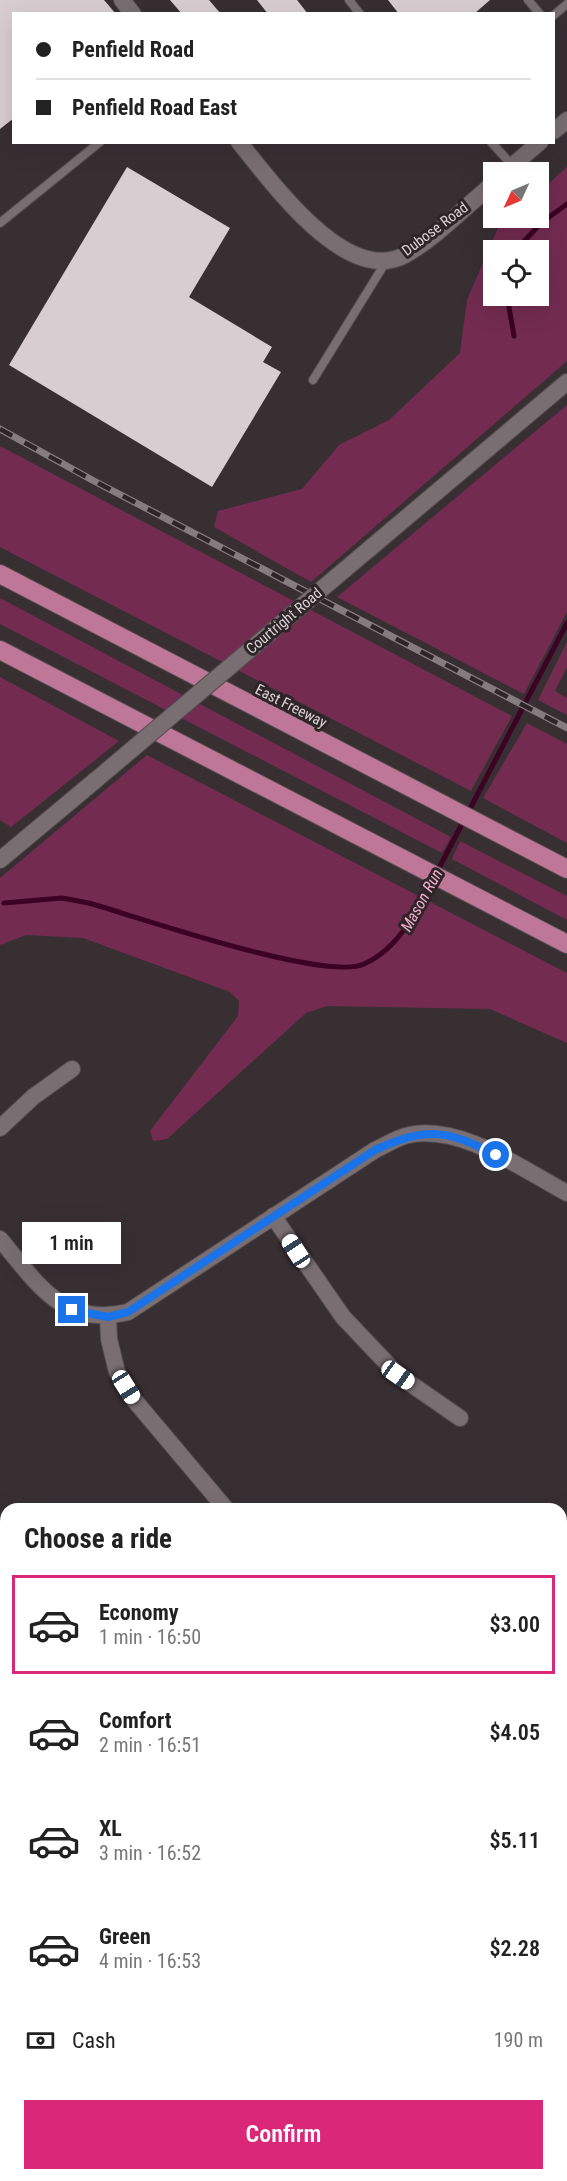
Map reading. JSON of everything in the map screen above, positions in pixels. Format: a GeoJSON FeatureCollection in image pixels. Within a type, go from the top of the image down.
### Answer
{"type":"FeatureCollection","features":[{"type":"Feature","properties":{"kind":"highway","name":"East Freeway"},"geometry":{"type":"LineString","coordinates":[[0,574],[567,869]]}},
{"type":"Feature","properties":{"kind":"highway"},"geometry":{"type":"LineString","coordinates":[[0,650],[567,944]]}},
{"type":"Feature","properties":{"kind":"street"},"geometry":{"type":"LineString","coordinates":[[122,0],[131,12]]}},
{"type":"Feature","properties":{"kind":"street"},"geometry":{"type":"LineString","coordinates":[[555,130],[567,120]]}},
{"type":"Feature","properties":{"kind":"street","name":"Dubose Road"},"geometry":{"type":"LineString","coordinates":[[241,144],[297,213],[317,231],[369,261],[404,256],[483,192]]}},
{"type":"Feature","properties":{"kind":"street"},"geometry":{"type":"LineString","coordinates":[[517,162],[538,144]]}},
{"type":"Feature","properties":{"kind":"street","name":"Courtright Road"},"geometry":{"type":"LineString","coordinates":[[0,859],[567,382]]}},
{"type":"Feature","properties":{"kind":"street"},"geometry":{"type":"LineString","coordinates":[[0,1128],[33,1097],[72,1069]]}},
{"type":"Feature","properties":{"kind":"street"},"geometry":{"type":"LineString","coordinates":[[0,1239],[43,1290],[57,1301],[72,1310],[108,1317],[128,1312],[375,1150],[408,1135],[444,1134],[470,1143],[567,1192]]}},
{"type":"Feature","properties":{"kind":"street"},"geometry":{"type":"LineString","coordinates":[[273,1216],[343,1317],[398,1375],[460,1418]]}},
{"type":"Feature","properties":{"kind":"street"},"geometry":{"type":"LineString","coordinates":[[108,1317],[109,1338],[117,1372],[123,1382],[135,1401],[221,1503]]}},
{"type":"Feature","properties":{"kind":"lane"},"geometry":{"type":"LineString","coordinates":[[349,0],[358,12]]}},
{"type":"Feature","properties":{"kind":"lane"},"geometry":{"type":"LineString","coordinates":[[528,0],[538,12]]}},
{"type":"Feature","properties":{"kind":"lane"},"geometry":{"type":"LineString","coordinates":[[555,14],[567,4]]}},
{"type":"Feature","properties":{"kind":"lane"},"geometry":{"type":"LineString","coordinates":[[0,223],[98,144]]}},
{"type":"Feature","properties":{"kind":"lane"},"geometry":{"type":"LineString","coordinates":[[492,144],[504,162]]}},
{"type":"Feature","properties":{"kind":"lane"},"geometry":{"type":"LineString","coordinates":[[313,380],[387,260]]}},
{"type":"Feature","properties":{"kind":"shaded area"},"geometry":{"type":"Polygon","coordinates":[[[567,167],[567,361],[311,582],[214,527],[218,511],[302,489],[339,445],[389,420],[460,353],[467,300],[483,263],[483,306],[549,306],[549,240],[493,240],[498,228],[549,228],[549,183],[567,167]]]}},
{"type":"Feature","properties":{"kind":"shaded area"},"geometry":{"type":"Polygon","coordinates":[[[567,405],[567,612],[524,694],[337,597],[567,405]]]}},
{"type":"Feature","properties":{"kind":"shaded area"},"geometry":{"type":"Polygon","coordinates":[[[0,446],[512,716],[471,791],[0,547],[0,446]]]}},
{"type":"Feature","properties":{"kind":"shaded area"},"geometry":{"type":"Polygon","coordinates":[[[0,598],[451,837],[442,853],[0,624],[0,598]]]}},
{"type":"Feature","properties":{"kind":"shaded area"},"geometry":{"type":"Polygon","coordinates":[[[567,642],[567,667],[555,691],[567,698],[567,715],[538,700],[567,642]]]}},
{"type":"Feature","properties":{"kind":"shaded area"},"geometry":{"type":"Polygon","coordinates":[[[0,677],[119,741],[11,827],[0,820],[0,677]]]}},
{"type":"Feature","properties":{"kind":"shaded area"},"geometry":{"type":"Polygon","coordinates":[[[527,723],[567,744],[567,843],[483,798],[527,723]]]}},
{"type":"Feature","properties":{"kind":"shaded area"},"geometry":{"type":"Polygon","coordinates":[[[147,755],[567,973],[567,1043],[490,1009],[327,1006],[306,1013],[167,1139],[153,1141],[150,1131],[238,1016],[239,1001],[230,992],[83,938],[26,935],[0,945],[0,878],[147,755]]]}},
{"type":"Feature","properties":{"kind":"shaded area"},"geometry":{"type":"Polygon","coordinates":[[[460,841],[567,896],[567,920],[452,859],[460,841]]]}},
{"type":"Feature","properties":{"kind":"building"},"geometry":{"type":"Polygon","coordinates":[[[0,0],[104,0],[114,12],[12,12],[12,120],[0,129],[0,0]]]}},
{"type":"Feature","properties":{"kind":"building"},"geometry":{"type":"Polygon","coordinates":[[[170,0],[209,0],[219,12],[180,12],[170,0]]]}},
{"type":"Feature","properties":{"kind":"building"},"geometry":{"type":"Polygon","coordinates":[[[257,0],[297,0],[306,12],[266,12],[257,0]]]}},
{"type":"Feature","properties":{"kind":"building"},"geometry":{"type":"Polygon","coordinates":[[[388,0],[490,0],[476,12],[397,12],[388,0]]]}},
{"type":"Feature","properties":{"kind":"building"},"geometry":{"type":"Polygon","coordinates":[[[127,167],[230,228],[189,297],[272,347],[263,362],[281,372],[212,487],[9,365],[127,167]]]}},
{"type":"Feature","properties":{"kind":"waterway","name":"Mason Run"},"geometry":{"type":"LineString","coordinates":[[525,240],[541,223],[567,204]]}},
{"type":"Feature","properties":{"kind":"waterway","name":"Mason Run"},"geometry":{"type":"LineString","coordinates":[[509,306],[514,336]]}},
{"type":"Feature","properties":{"kind":"waterway","name":"Mason Run"},"geometry":{"type":"LineString","coordinates":[[4,903],[62,898],[89,903],[230,946],[273,956],[311,964],[343,967],[364,964],[387,949],[415,914],[567,623]]}},
{"type":"Feature","properties":{"kind":"railway"},"geometry":{"type":"LineString","coordinates":[[0,429],[94,481],[567,728]]}},
{"type":"Feature","properties":{"kind":"route"},"geometry":{"type":"LineString","coordinates":[[72,1310],[108,1317],[128,1312],[375,1150],[408,1135],[444,1134],[496,1155]]}}]}
